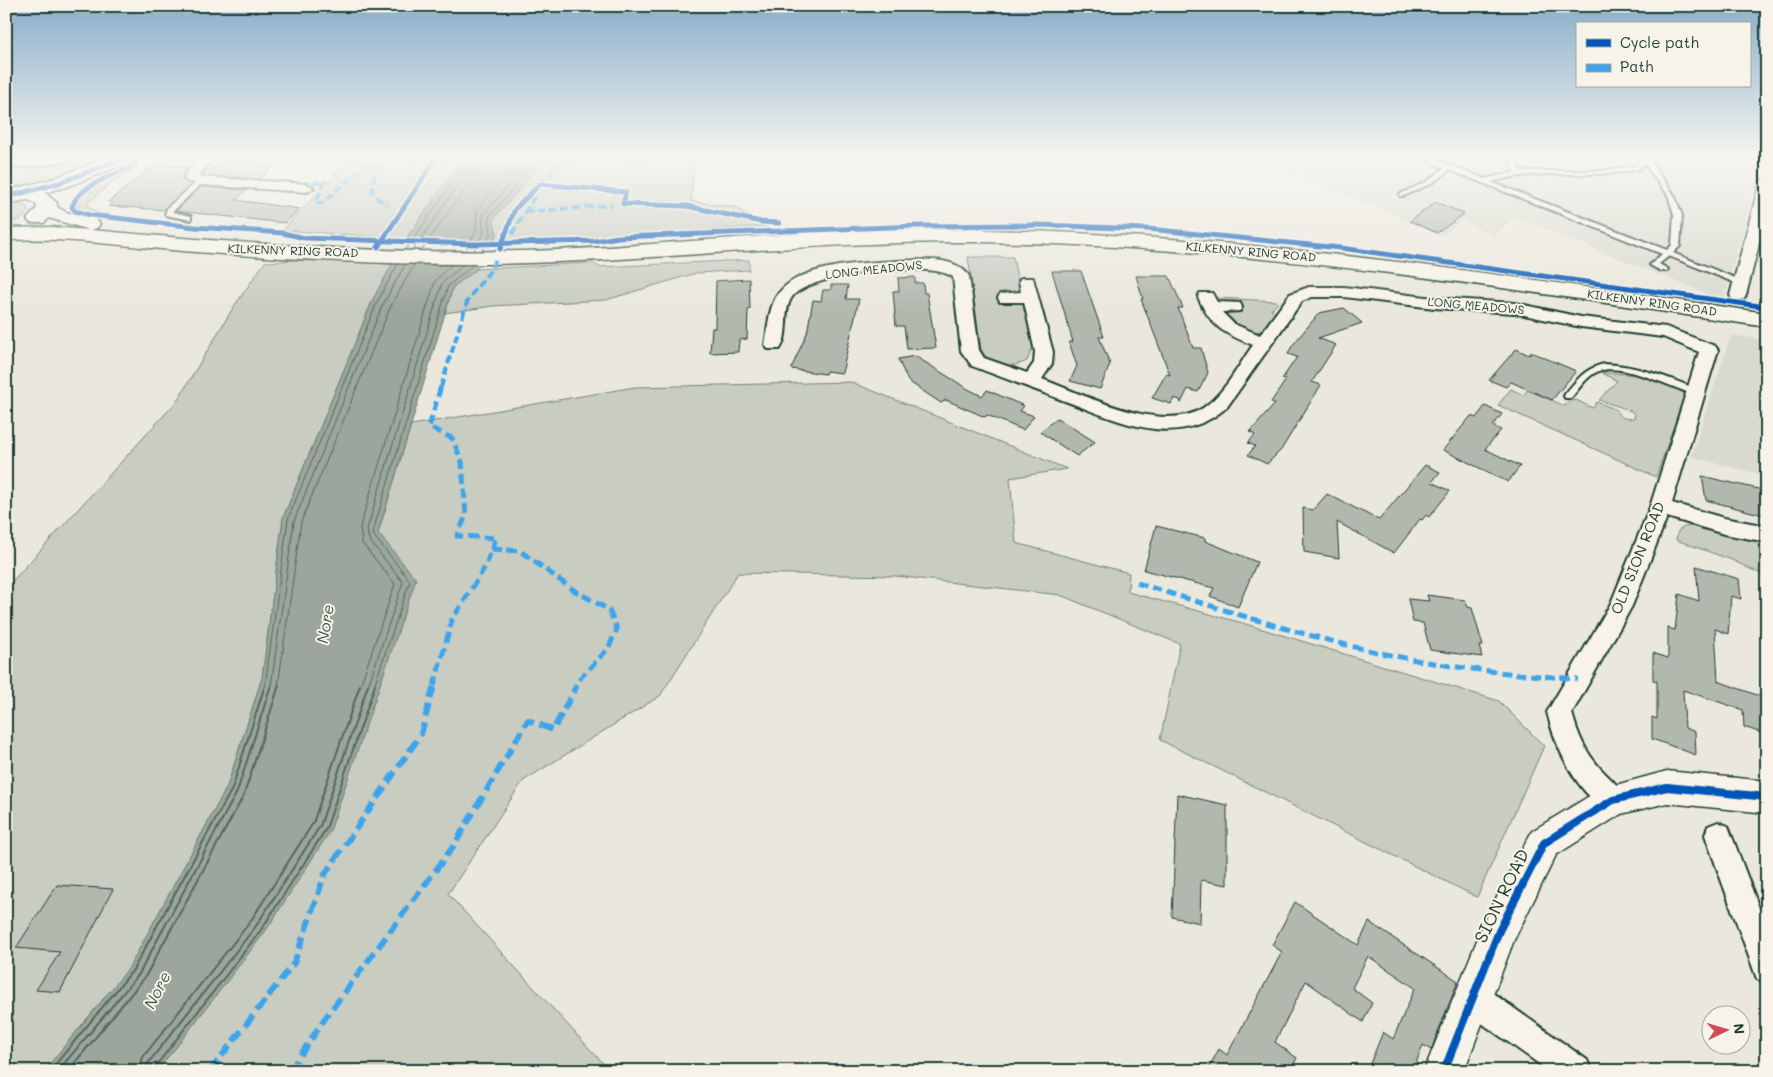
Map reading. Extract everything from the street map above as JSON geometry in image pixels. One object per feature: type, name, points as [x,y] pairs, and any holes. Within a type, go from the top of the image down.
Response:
[{"type":"main road","points":[[6,234],[32,222],[45,208]]},
{"type":"main road","name":"KILKENNY RING ROAD","points":[[50,208],[59,216],[94,225],[268,245]]},
{"type":"main road","name":"KILKENNY RING ROAD","points":[[6,234],[57,233],[166,244],[268,245],[491,258],[730,244],[937,237],[1013,237],[1150,243],[1287,254],[1449,274],[1767,320]]},
{"type":"main road","name":"SION ROAD","points":[[1444,1071],[1499,931],[1544,843],[1612,800],[1667,787],[1767,797]]},
{"type":"street","points":[[1739,289],[1760,208]]},
{"type":"street","name":"LONG MEADOWS","points":[[774,344],[782,301],[787,292],[796,284],[810,278],[878,267],[931,265],[945,266],[955,270],[961,276],[972,358],[989,367],[1135,420],[1162,425],[1186,423],[1219,407],[1296,298],[1309,292],[1326,291],[1434,303],[1515,308],[1582,322],[1666,332],[1709,350]]},
{"type":"street","points":[[1006,298],[1028,289],[1044,352],[1043,364],[1030,382]]},
{"type":"street","points":[[1234,307],[1208,302],[1215,318],[1222,325],[1263,343]]},
{"type":"street","name":"OLD SION ROAD","points":[[1612,800],[1584,771],[1565,739],[1560,712],[1621,606],[1660,507],[1709,350]]},
{"type":"street","points":[[1660,507],[1724,526],[1767,534]]},
{"type":"street","points":[[1718,835],[1767,969]]},
{"type":"street","points":[[1473,998],[1576,1071]]},
{"type":"lane","points":[[170,208],[168,213],[173,216],[188,218]]},
{"type":"lane","points":[[1551,208],[1667,253],[1739,289]]},
{"type":"lane","points":[[1664,269],[1654,266],[1676,246],[1678,215],[1675,208]]},
{"type":"lane","points":[[1568,396],[1581,381],[1594,370],[1602,367],[1644,374],[1696,392]]},
{"type":"shaded area","points":[[6,208],[27,208],[29,211],[21,219],[6,226]]},
{"type":"shaded area","points":[[80,208],[90,208],[105,215],[89,213]]},
{"type":"shaded area","points":[[303,208],[428,208],[406,239],[283,230]]},
{"type":"shaded area","points":[[503,208],[736,208],[768,226],[596,238],[492,242],[497,234],[493,220]]},
{"type":"shaded area","points":[[1377,208],[1749,208],[1724,298],[1717,298],[1516,217],[1494,235],[1462,221],[1442,236]]},
{"type":"shaded area","points":[[968,257],[1013,257],[1020,293],[998,295],[999,302],[1022,302],[1035,342],[1027,361],[1007,366],[1001,365],[989,360],[981,349]]},
{"type":"shaded area","points":[[296,260],[393,264],[373,300],[283,518],[262,678],[227,787],[129,968],[44,1071],[6,1071],[6,588],[177,401],[233,308],[265,262]]},
{"type":"shaded area","points":[[749,260],[749,270],[696,273],[606,300],[493,306],[445,313],[453,287],[477,269],[593,263],[599,267]]},
{"type":"shaded area","points":[[1214,298],[1277,301],[1278,303],[1271,310],[1279,314],[1262,331],[1245,330],[1231,322],[1223,314],[1227,311],[1240,310],[1237,301],[1222,301]]},
{"type":"shaded area","points":[[1731,335],[1767,340],[1767,476],[1691,457]]},
{"type":"shaded area","points":[[1602,373],[1635,375],[1656,380],[1685,394],[1656,477],[1498,405],[1511,389],[1523,395],[1528,390],[1565,406],[1569,401],[1576,400],[1593,408],[1597,402],[1617,410],[1619,415],[1624,418],[1634,418],[1635,414],[1632,412],[1599,400],[1617,381]]},
{"type":"shaded area","points":[[851,382],[1067,469],[1010,478],[1016,543],[1129,573],[1128,592],[1239,622],[1499,701],[1544,746],[1477,897],[1160,740],[1180,644],[1060,595],[895,576],[738,573],[660,696],[523,781],[448,894],[610,1071],[156,1071],[177,1046],[378,533],[411,425],[635,387]]},
{"type":"shaded area","points":[[1692,526],[1718,533],[1719,529],[1767,540],[1767,577],[1732,560],[1676,540],[1678,531],[1684,527]]},
{"type":"water","name":"Nore","points":[[428,208],[503,208],[493,220],[497,234],[477,269],[453,287],[378,533],[416,579],[330,831],[265,932],[156,1071],[44,1071],[129,968],[227,787],[262,678],[283,518],[373,299],[406,239]]},
{"type":"pier","points":[[402,241],[494,243],[481,266],[390,263]]},
{"type":"building","points":[[141,208],[167,208],[165,210]]},
{"type":"building","points":[[179,208],[300,209],[285,223],[176,211]]},
{"type":"building","points":[[1427,208],[1451,208],[1464,214],[1437,233],[1410,221]]},
{"type":"building","points":[[1052,271],[1081,271],[1104,337],[1099,337],[1110,364],[1100,389],[1070,381],[1077,366],[1069,342],[1073,342]]},
{"type":"building","points":[[1136,276],[1169,276],[1183,308],[1178,308],[1193,348],[1201,348],[1208,373],[1198,392],[1188,389],[1181,403],[1180,400],[1174,398],[1171,404],[1152,398],[1166,374],[1170,375],[1141,299],[1143,299]]},
{"type":"building","points":[[915,277],[915,283],[923,283],[924,293],[927,293],[936,348],[907,349],[904,326],[896,326],[893,291],[899,291],[898,278]]},
{"type":"building","points":[[749,279],[750,309],[748,310],[747,339],[739,340],[738,352],[710,353],[712,328],[715,328],[716,281]]},
{"type":"building","points":[[831,285],[848,285],[846,299],[859,299],[842,373],[826,371],[825,374],[791,369],[807,333],[813,300],[821,301],[823,290],[831,290]]},
{"type":"building","points":[[1344,308],[1362,323],[1318,338],[1336,345],[1312,382],[1321,385],[1281,450],[1267,464],[1248,455],[1255,446],[1248,443],[1255,435],[1250,432],[1275,404],[1271,402],[1286,380],[1282,379],[1297,357],[1288,354],[1292,346],[1319,313]]},
{"type":"building","points":[[1516,349],[1529,355],[1531,352],[1576,371],[1552,400],[1511,382],[1506,387],[1489,380]]},
{"type":"building","points":[[915,356],[968,389],[982,396],[987,390],[1024,406],[1020,411],[1034,416],[1023,430],[987,415],[985,417],[946,400],[941,403],[908,381],[898,359]]},
{"type":"building","points":[[1485,406],[1502,414],[1493,426],[1501,430],[1485,449],[1520,466],[1508,482],[1443,450],[1471,416],[1476,418]]},
{"type":"building","points":[[1057,418],[1095,442],[1077,456],[1040,432]]},
{"type":"building","points":[[1425,465],[1440,472],[1432,482],[1450,491],[1429,517],[1426,515],[1422,520],[1420,519],[1394,553],[1337,522],[1339,558],[1304,552],[1303,508],[1313,510],[1327,494],[1379,520]]},
{"type":"building","points":[[1702,476],[1767,491],[1767,516],[1706,500]]},
{"type":"building","points":[[1156,526],[1205,538],[1205,541],[1257,562],[1238,607],[1210,596],[1214,588],[1144,570]]},
{"type":"building","points":[[1696,566],[1739,579],[1741,599],[1731,596],[1728,634],[1715,629],[1718,681],[1765,698],[1767,735],[1744,727],[1743,710],[1683,690],[1685,728],[1695,732],[1696,755],[1652,739],[1652,717],[1657,719],[1657,681],[1653,680],[1653,653],[1668,658],[1668,628],[1675,630],[1679,594],[1699,601]]},
{"type":"building","points":[[1427,595],[1465,600],[1468,607],[1472,608],[1483,646],[1479,646],[1482,657],[1430,650],[1423,623],[1413,622],[1408,599],[1429,601]]},
{"type":"building","points":[[1177,794],[1227,805],[1227,885],[1201,880],[1200,923],[1172,917]]},
{"type":"building","points":[[57,885],[113,889],[60,992],[36,990],[60,952],[16,948]]},
{"type":"building","points":[[1295,902],[1358,945],[1369,922],[1458,981],[1431,1050],[1423,1045],[1413,1071],[1367,1071],[1383,1032],[1393,1039],[1415,988],[1368,956],[1352,988],[1372,1003],[1363,1022],[1306,981],[1275,1042],[1297,1058],[1290,1071],[1207,1071],[1219,1049],[1227,1055],[1282,952],[1272,945]]},
{"type":"marked path","points":[[512,234],[528,208]]},
{"type":"marked path","points":[[525,212],[571,208]]},
{"type":"marked path","points":[[210,1071],[294,963],[325,874],[421,734],[452,620],[485,567],[496,538],[457,536],[466,516],[462,462],[452,438],[429,427],[468,299],[490,271],[497,257]]},
{"type":"marked path","points":[[290,1071],[323,1021],[453,847],[528,720],[553,730],[581,677],[608,649],[617,629],[609,610],[572,589],[520,551],[492,549]]},
{"type":"marked path","points":[[1137,583],[1303,633],[1405,658],[1491,672],[1578,679]]},
{"type":"cycle path","points":[[73,208],[75,211],[90,215],[195,227],[283,233],[305,238],[475,244],[594,241],[618,237],[798,229],[918,226],[1039,225],[1148,229],[1245,237],[1437,260],[1767,307]]},
{"type":"cycle path","points":[[378,247],[403,208]]},
{"type":"cycle path","points":[[500,249],[516,208]]},
{"type":"cycle path","points":[[697,208],[761,222],[779,223]]},
{"type":"cycle path","points":[[1444,1071],[1499,931],[1544,843],[1613,800],[1667,787],[1767,797]]}]
